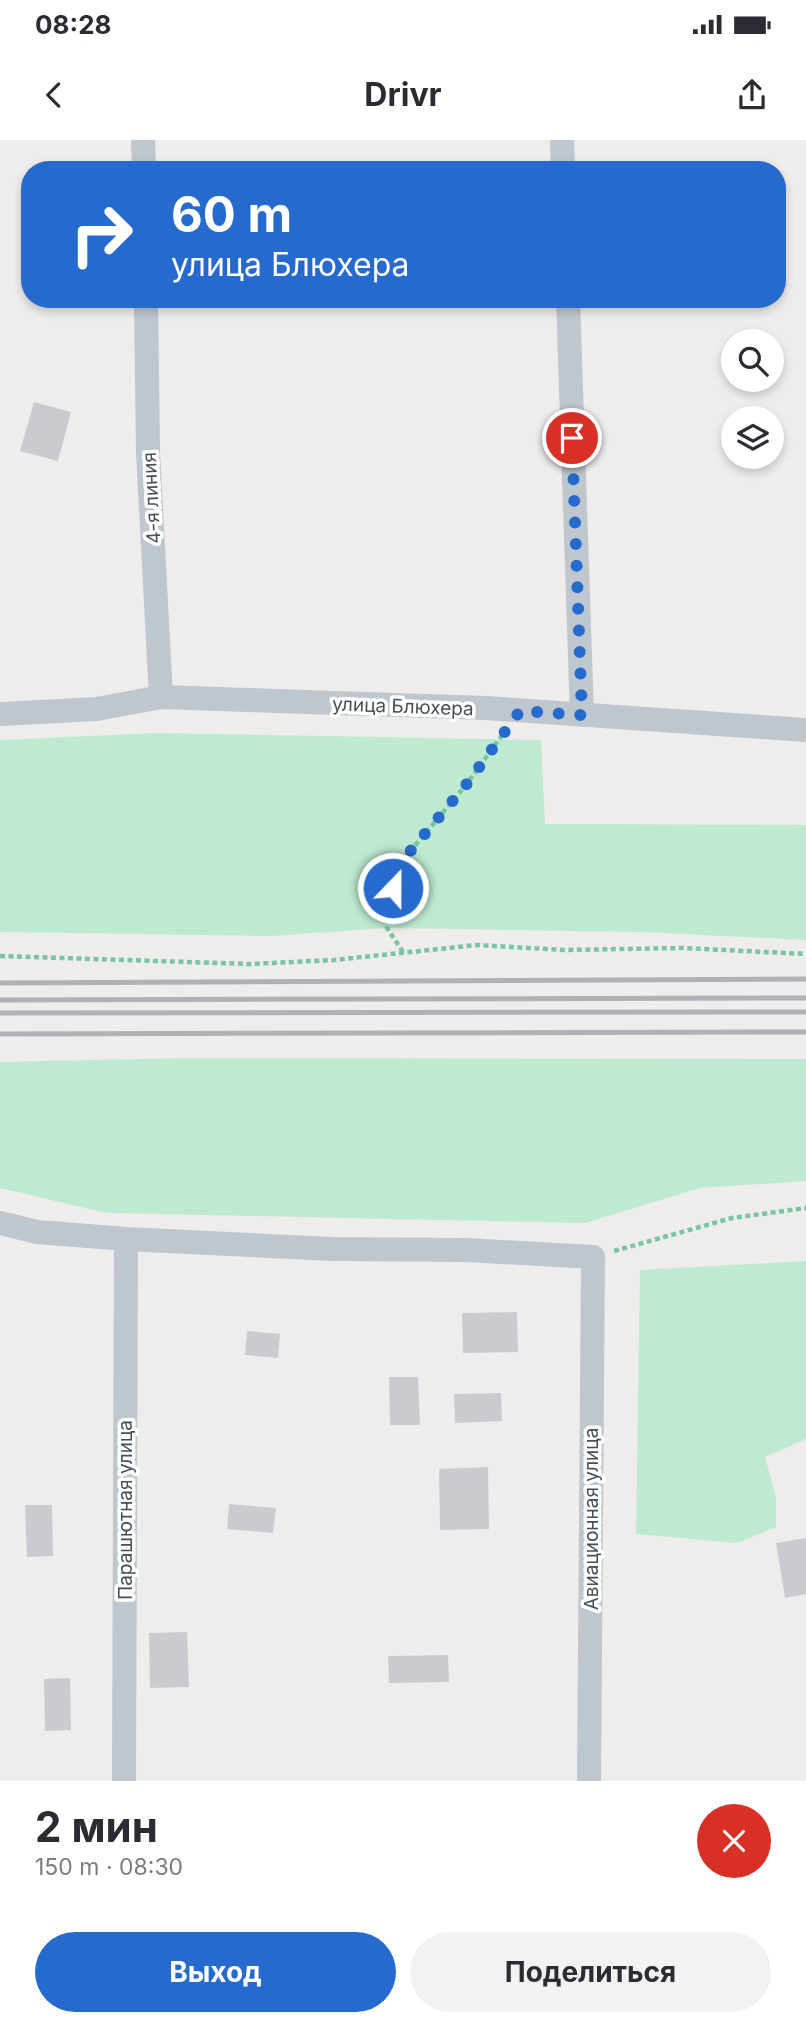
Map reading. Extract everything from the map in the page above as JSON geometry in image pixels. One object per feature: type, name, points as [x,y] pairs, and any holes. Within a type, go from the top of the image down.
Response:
[{"type":"street","points":[[143,140],[144,161]]},
{"type":"street","points":[[562,140],[563,161]]},
{"type":"street","name":"4-я линия","points":[[146,308],[148,452],[161,697]]},
{"type":"street","points":[[568,308],[582,715]]},
{"type":"street","name":"улица Блюхера","points":[[0,714],[97,709],[161,697],[520,711],[806,730]]},
{"type":"street","points":[[0,1223],[37,1232],[125,1239],[332,1249],[466,1250],[593,1257]]},
{"type":"street","name":"Парашютная улица","points":[[124,1781],[125,1239]]},
{"type":"street","name":"Авиационная улица","points":[[589,1781],[593,1257]]},
{"type":"path","points":[[403,952],[387,928],[396,868],[466,785],[520,711]]},
{"type":"path","points":[[0,956],[250,964],[334,960],[477,945],[563,950],[683,948],[806,954]]},
{"type":"path","points":[[593,1257],[732,1218],[806,1208]]},
{"type":"green space","points":[[158,733],[541,740],[545,824],[806,825],[806,940],[641,932],[387,928],[271,936],[0,932],[0,740]]},
{"type":"green space","points":[[187,1058],[806,1059],[806,1181],[700,1188],[585,1223],[107,1213],[0,1188],[0,1062]]},
{"type":"green space","points":[[806,1261],[806,1439],[765,1457],[776,1497],[776,1527],[737,1543],[636,1534],[640,1270]]},
{"type":"building","points":[[34,402],[71,412],[58,461],[20,451]]},
{"type":"building","points":[[517,1312],[518,1352],[463,1353],[462,1313]]},
{"type":"building","points":[[247,1331],[280,1334],[278,1358],[245,1355]]},
{"type":"building","points":[[389,1377],[418,1377],[420,1425],[390,1425]]},
{"type":"building","points":[[501,1393],[502,1421],[455,1423],[454,1394]]},
{"type":"building","points":[[488,1467],[489,1529],[440,1530],[439,1469]]},
{"type":"building","points":[[229,1504],[276,1508],[273,1533],[227,1529]]},
{"type":"building","points":[[25,1505],[52,1505],[53,1556],[27,1557]]},
{"type":"building","points":[[806,1538],[806,1594],[785,1598],[776,1543]]},
{"type":"building","points":[[187,1632],[189,1687],[150,1688],[149,1633]]},
{"type":"building","points":[[448,1655],[449,1682],[389,1683],[388,1656]]},
{"type":"building","points":[[70,1678],[71,1730],[45,1731],[44,1679]]},
{"type":"railway","points":[[0,983],[806,979]]},
{"type":"railway","points":[[0,1000],[806,998]]},
{"type":"railway","points":[[0,1013],[806,1012]]},
{"type":"railway","points":[[0,1034],[806,1032]]},
{"type":"route","points":[[393,888],[396,868],[466,785],[520,711],[582,715],[572,438]]}]
